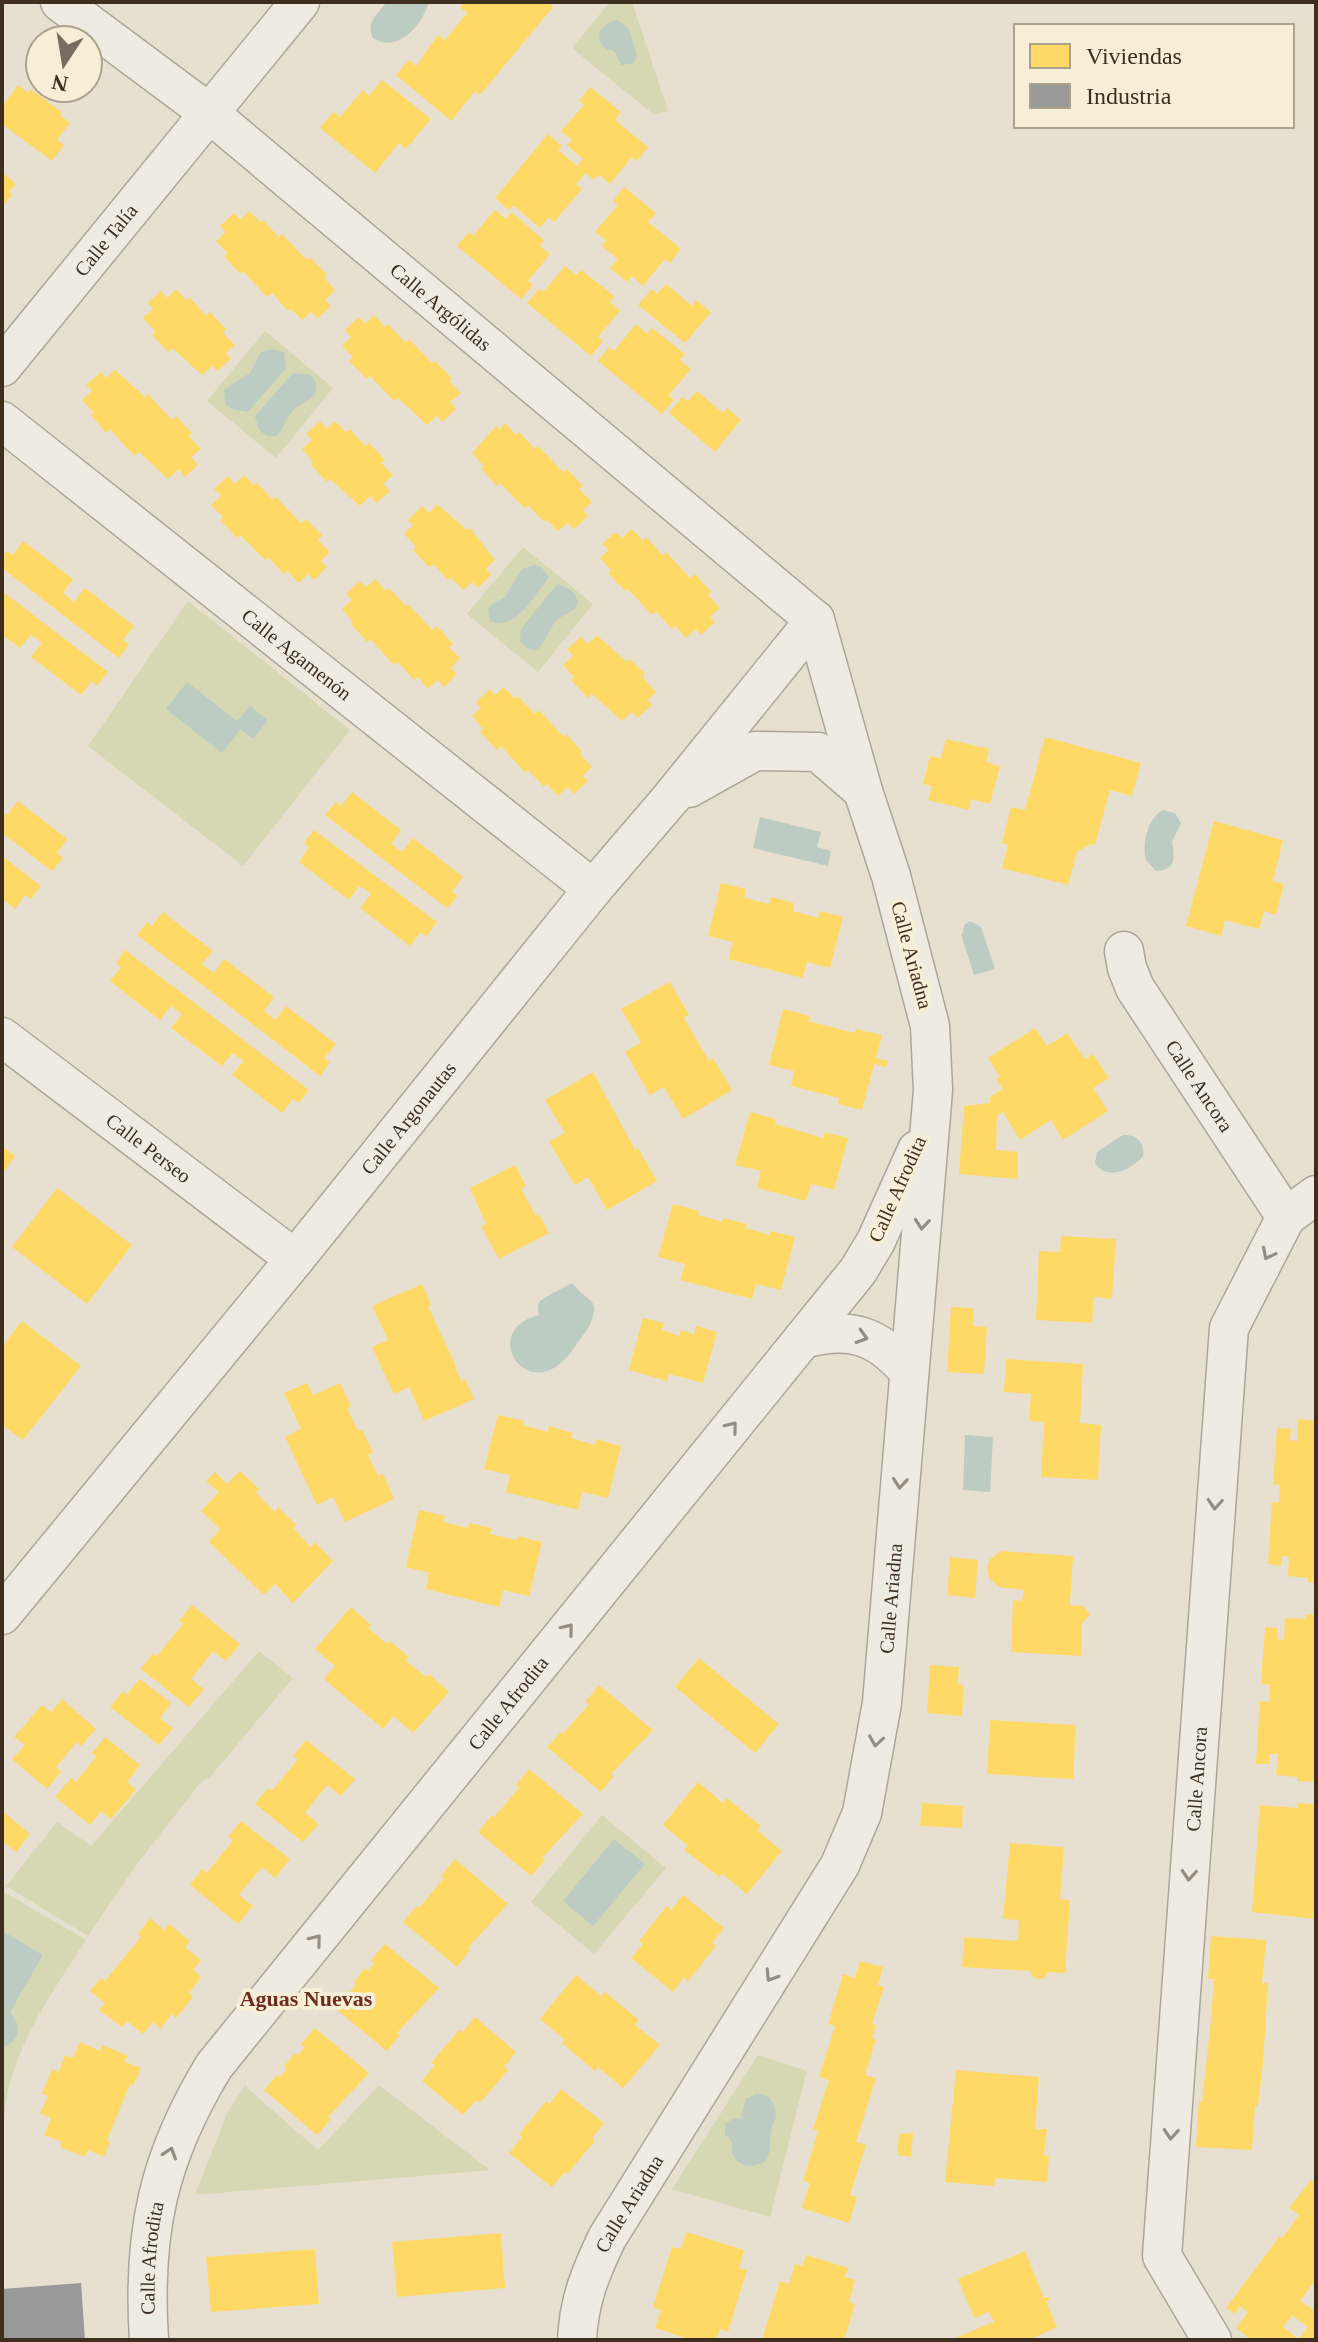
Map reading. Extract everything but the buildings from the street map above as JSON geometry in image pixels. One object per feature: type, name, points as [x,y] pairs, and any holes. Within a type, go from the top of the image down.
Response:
[{"type":"street","name":"Calle Argólidas","points":[[60,2],[209,113],[815,620]]},
{"type":"street","name":"Calle Talía","points":[[2,367],[300,2]]},
{"type":"street","name":"Calle Agamenón","points":[[2,421],[593,889]]},
{"type":"street","name":"Calle Ariadna","points":[[577,2340],[584,2290],[607,2238],[840,1865],[862,1813],[882,1703],[933,1090],[930,1026],[891,876],[863,791],[815,620]]},
{"type":"street","name":"Calle Argonautas","points":[[2,1615],[815,620]]},
{"type":"street","points":[[671,798],[755,751],[818,752],[863,791]]},
{"type":"street","name":"Calle Ancora","points":[[1124,951],[1135,988],[1301,1206],[1229,1328],[1162,2256],[1212,2340]]},
{"type":"street","name":"Calle Perseo","points":[[2,1037],[295,1259]]},
{"type":"street","name":"Calle Afrodita","points":[[149,2340],[146,2293],[153,2215],[176,2136],[214,2066],[858,1271],[876,1241],[920,1144],[933,1090]]},
{"type":"street","points":[[803,1339],[825,1332],[849,1333],[873,1340],[894,1354],[909,1372]]},
{"type":"green space","points":[[610,2],[632,2],[668,111],[654,115],[572,48]]},
{"type":"green space","points":[[265,331],[333,388],[276,458],[207,401]]},
{"type":"green space","points":[[523,547],[593,604],[538,672],[467,614]]},
{"type":"green space","points":[[188,601],[350,730],[243,866],[88,746]]},
{"type":"green space","points":[[259,1651],[293,1678],[210,1777],[201,1782],[137,1864],[88,1936],[6,1886],[57,1822],[91,1846]]},
{"type":"green space","points":[[602,1815],[666,1868],[594,1954],[531,1902]]},
{"type":"green space","points":[[2,1891],[86,1940],[42,2009],[18,2058],[5,2110],[4,2137],[2,2137]]},
{"type":"green space","points":[[758,2055],[807,2071],[770,2217],[672,2189]]},
{"type":"green space","points":[[379,2085],[490,2170],[195,2195],[228,2111],[245,2086],[318,2150]]},
{"type":"shaded area","points":[[387,2],[429,2],[421,19],[408,34],[400,40],[382,42],[373,38],[371,28],[374,18]]},
{"type":"shaded area","points":[[618,20],[629,29],[637,56],[634,63],[621,65],[615,53],[600,42],[601,29]]},
{"type":"shaded area","points":[[272,349],[284,352],[286,368],[248,412],[232,409],[225,404],[224,390],[250,373],[260,353]]},
{"type":"shaded area","points":[[293,373],[311,375],[316,393],[292,411],[277,436],[267,436],[259,430],[255,416]]},
{"type":"shaded area","points":[[535,565],[549,577],[524,610],[508,621],[490,621],[488,609],[492,604],[505,597],[522,569]]},
{"type":"shaded area","points":[[557,584],[574,593],[577,605],[556,621],[538,648],[527,648],[520,641],[521,629]]},
{"type":"shaded area","points":[[187,682],[237,721],[250,706],[268,720],[253,739],[241,729],[222,753],[166,709]]},
{"type":"shaded area","points":[[1163,810],[1175,813],[1181,823],[1172,842],[1174,853],[1171,866],[1156,871],[1146,860],[1145,840],[1153,819]]},
{"type":"shaded area","points":[[760,817],[821,832],[817,847],[831,851],[828,866],[753,848]]},
{"type":"shaded area","points":[[970,921],[981,927],[995,969],[974,975],[961,934],[964,925]]},
{"type":"shaded area","points":[[1123,1135],[1139,1140],[1143,1156],[1125,1170],[1105,1172],[1095,1163],[1097,1152]]},
{"type":"shaded area","points":[[572,1283],[593,1303],[589,1325],[557,1366],[541,1372],[527,1370],[516,1362],[511,1349],[512,1336],[521,1323],[539,1315],[540,1301]]},
{"type":"shaded area","points":[[965,1435],[993,1437],[990,1492],[963,1490]]},
{"type":"shaded area","points":[[614,1839],[645,1864],[593,1926],[563,1901]]},
{"type":"shaded area","points":[[4,1932],[43,1955],[10,2012],[18,2027],[16,2037],[2,2047]]},
{"type":"shaded area","points":[[756,2094],[765,2095],[771,2100],[776,2117],[766,2161],[746,2165],[734,2156],[732,2142],[725,2134],[725,2124],[734,2118],[741,2119],[746,2099]]},
{"type":"district","name":"Aguas Nuevas","points":[[306,1998]]}]
